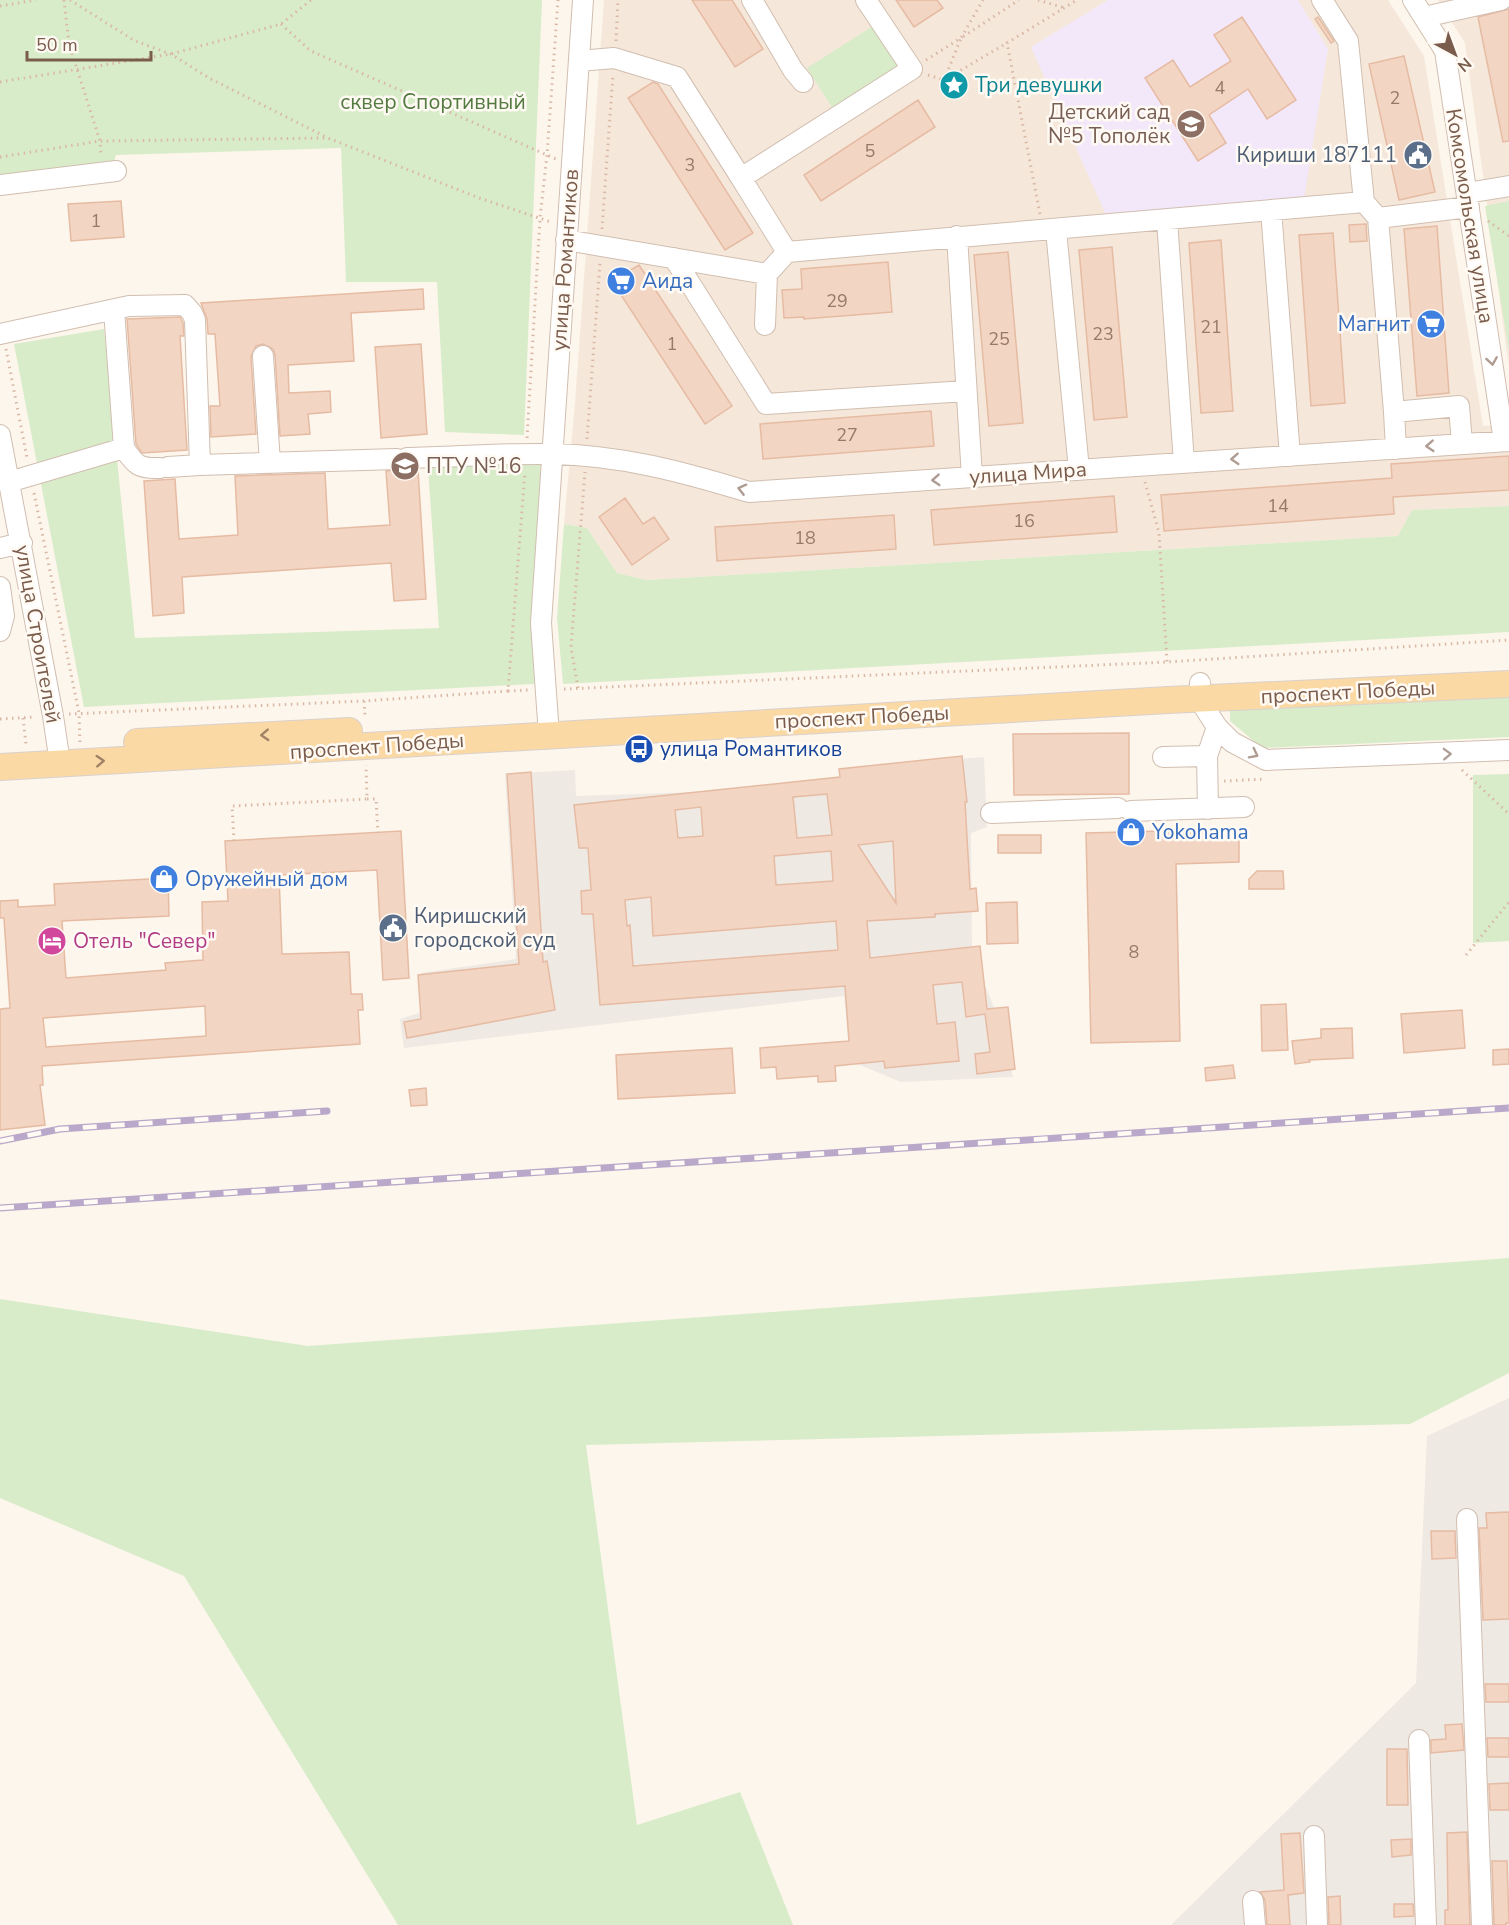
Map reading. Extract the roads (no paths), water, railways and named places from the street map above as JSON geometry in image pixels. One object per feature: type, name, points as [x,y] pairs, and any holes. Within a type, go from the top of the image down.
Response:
[{"type":"main road","name":"проспект Победы","points":[[0,750],[306,751],[548,728],[1199,691],[1509,668]]},
{"type":"main road","name":"проспект Победы","points":[[1199,691],[1509,684]]},
{"type":"main road","name":"проспект Победы","points":[[0,767],[66,751]]},
{"type":"street","name":"улица Романтиков","points":[[548,728],[541,623],[583,0]]},
{"type":"street","points":[[752,0],[793,70],[803,82]]},
{"type":"street","points":[[741,178],[912,69],[866,0]]},
{"type":"street","points":[[1322,0],[1348,41],[1364,202],[1378,218],[1396,449]]},
{"type":"street","name":"Комсомольская улица","points":[[1413,0],[1445,51],[1507,441]]},
{"type":"street","points":[[1424,17],[1501,0]]},
{"type":"street","points":[[579,61],[615,58],[677,77],[787,252]]},
{"type":"street","points":[[0,185],[116,171]]},
{"type":"street","points":[[1378,218],[1468,200],[1509,186]]},
{"type":"street","points":[[765,325],[767,274],[787,252],[1364,202]]},
{"type":"street","points":[[1271,210],[1290,456]]},
{"type":"street","points":[[1167,220],[1184,463]]},
{"type":"street","points":[[1050,231],[1079,470]]},
{"type":"street","points":[[566,234],[601,246],[767,274]]},
{"type":"street","points":[[957,236],[972,477]]},
{"type":"street","points":[[674,258],[766,404],[966,391]]},
{"type":"street","points":[[1,333],[129,306],[185,305],[195,320],[200,465]]},
{"type":"street","points":[[9,482],[124,448],[114,310]]},
{"type":"street","points":[[263,356],[270,463]]},
{"type":"street","points":[[1394,412],[1459,406],[1462,444]]},
{"type":"street","name":"улица Строителей","points":[[0,435],[66,751]]},
{"type":"street","name":"улица Мира","points":[[124,448],[132,461],[144,469],[200,465],[551,454],[626,461],[674,470],[749,492],[1507,441]]},
{"type":"street","points":[[0,548],[22,543]]},
{"type":"street","points":[[0,587],[4,616],[0,631]]},
{"type":"street","points":[[1199,691],[1217,727],[1232,742],[1266,760],[1509,750]]},
{"type":"street","points":[[1208,809],[1207,756],[1217,727]]},
{"type":"street","points":[[1163,757],[1207,756]]},
{"type":"street","points":[[991,813],[1244,807]]},
{"type":"street","points":[[1467,1519],[1482,1925]]},
{"type":"street","points":[[1419,1740],[1426,1925]]},
{"type":"street","points":[[1314,1836],[1317,1925]]},
{"type":"street","points":[[1254,1901],[1255,1925]]},
{"type":"railway","points":[[0,1208],[1509,1108]]},
{"type":"railway","points":[[0,1141],[60,1129],[327,1111]]},
{"type":"place","name":"Три девушки","points":[[954,85]]},
{"type":"place","name":"Детский сад №5 Тополёк","points":[[1191,124]]},
{"type":"place","name":"Кириши 187111","points":[[1418,155]]},
{"type":"place","name":"Аида","points":[[621,281]]},
{"type":"place","name":"Магнит","points":[[1431,324]]},
{"type":"place","name":"ПТУ №16","points":[[405,466]]},
{"type":"place","name":"улица Романтиков","points":[[639,749]]},
{"type":"place","name":"Yokohama","points":[[1131,832]]},
{"type":"place","name":"Оружейный дом","points":[[164,879]]},
{"type":"place","name":"Киришский городской суд","points":[[393,928]]},
{"type":"place","name":"Отель \"Север\"","points":[[52,941]]},
{"type":"park label","name":"сквер Спортивный","points":[[433,102]]}]
